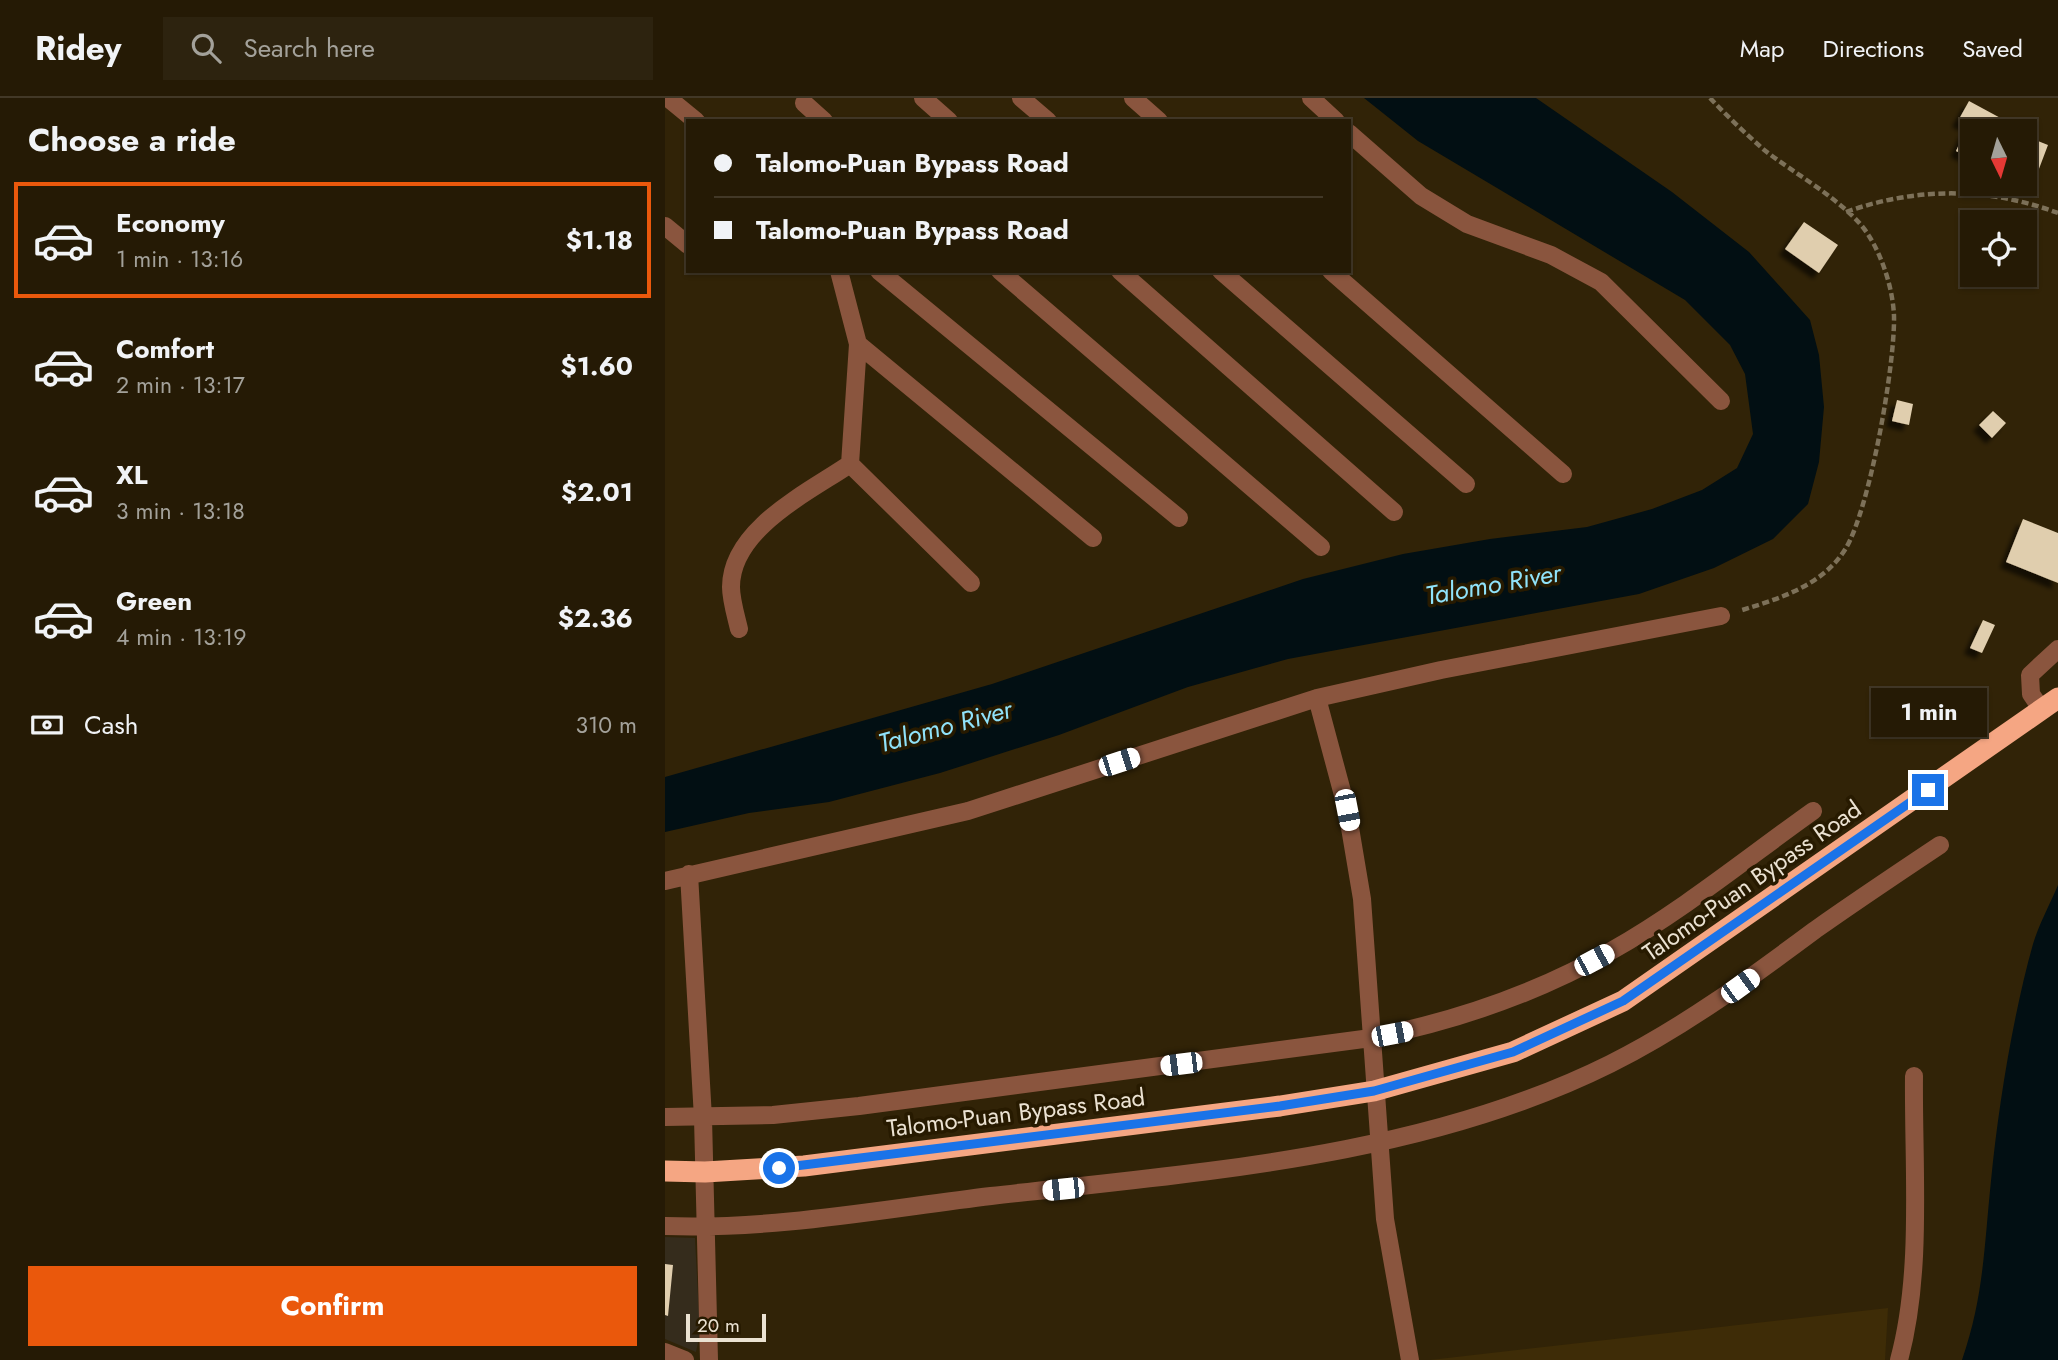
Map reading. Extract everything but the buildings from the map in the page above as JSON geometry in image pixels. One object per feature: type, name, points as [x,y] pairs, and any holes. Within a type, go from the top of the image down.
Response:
[{"type":"highway","name":"Talomo-Puan Bypass Road","points":[[665,1171],[705,1172],[818,1164],[1280,1106],[1374,1091],[1513,1052],[1623,1001],[2050,704]]},
{"type":"street","points":[[668,98],[694,119]]},
{"type":"street","points":[[923,98],[947,119]]},
{"type":"street","points":[[1021,98],[1046,119]]},
{"type":"street","points":[[1133,98],[1157,119]]},
{"type":"street","points":[[1311,98],[1334,119]]},
{"type":"street","points":[[805,107],[821,119]]},
{"type":"street","points":[[1351,135],[1421,196],[1467,224],[1551,255],[1601,282],[1721,401]]},
{"type":"street","points":[[665,226],[686,243]]},
{"type":"street","points":[[840,273],[858,344],[850,464],[971,583]]},
{"type":"street","points":[[881,273],[1179,518]]},
{"type":"street","points":[[1002,273],[1321,547]]},
{"type":"street","points":[[1122,273],[1394,512]]},
{"type":"street","points":[[1223,273],[1466,484]]},
{"type":"street","points":[[1333,273],[1563,474]]},
{"type":"street","points":[[858,344],[1093,538]]},
{"type":"street","points":[[739,629],[731,586],[736,562],[746,542],[764,524],[850,464]]},
{"type":"street","points":[[665,881],[904,828],[968,811],[1317,698],[1441,670],[1721,616]]},
{"type":"street","points":[[2050,704],[2031,694],[2030,676],[2058,649]]},
{"type":"street","points":[[1317,698],[1355,849],[1362,899],[1385,1219],[1410,1360]]},
{"type":"street","points":[[665,1117],[703,1118],[859,1106],[1371,1038],[1435,1025],[1502,1002],[1561,977],[1654,924],[1813,811]]},
{"type":"street","points":[[665,1226],[707,1228],[1109,1184],[1378,1143],[1448,1128],[1531,1098],[1607,1065],[1720,1001],[1819,928],[1940,845]]},
{"type":"street","points":[[689,874],[703,1118],[709,1360]]},
{"type":"street","points":[[1899,1360],[1909,1313],[1913,1269],[1914,1076]]},
{"type":"street","points":[[665,1352],[685,1360]]},
{"type":"path","points":[[1710,98],[1764,149],[1846,212],[1868,234],[1884,267],[1894,316],[1888,371],[1863,506],[1845,549],[1822,575],[1790,595],[1721,616]]},
{"type":"path","points":[[1846,212],[1878,201],[1915,194],[1953,192],[2032,204],[2058,213]]},
{"type":"shaded area","points":[[665,1237],[695,1238],[700,1333],[696,1352],[665,1339]]},
{"type":"shaded area","points":[[1888,1308],[1885,1360],[1430,1360]]},
{"type":"water","name":"Talomo River","points":[[1364,98],[1536,98],[1672,192],[1749,252],[1810,320],[1819,355],[1824,407],[1819,462],[1808,504],[1773,539],[1714,568],[1639,594],[1288,659],[1188,687],[1059,735],[940,773],[829,802],[749,813],[665,832],[665,777],[992,684],[1303,579],[1403,554],[1490,539],[1587,527],[1652,509],[1702,490],[1737,468],[1753,434],[1745,374],[1730,345],[1685,300],[1418,141]]},
{"type":"water","points":[[2058,885],[2058,1360],[1962,1360],[1979,1293],[1998,1123],[2013,1031],[2033,944]]},
{"type":"route","points":[[779,1168],[1280,1106],[1374,1091],[1513,1052],[1623,1001],[1673,969],[1928,790]]}]
